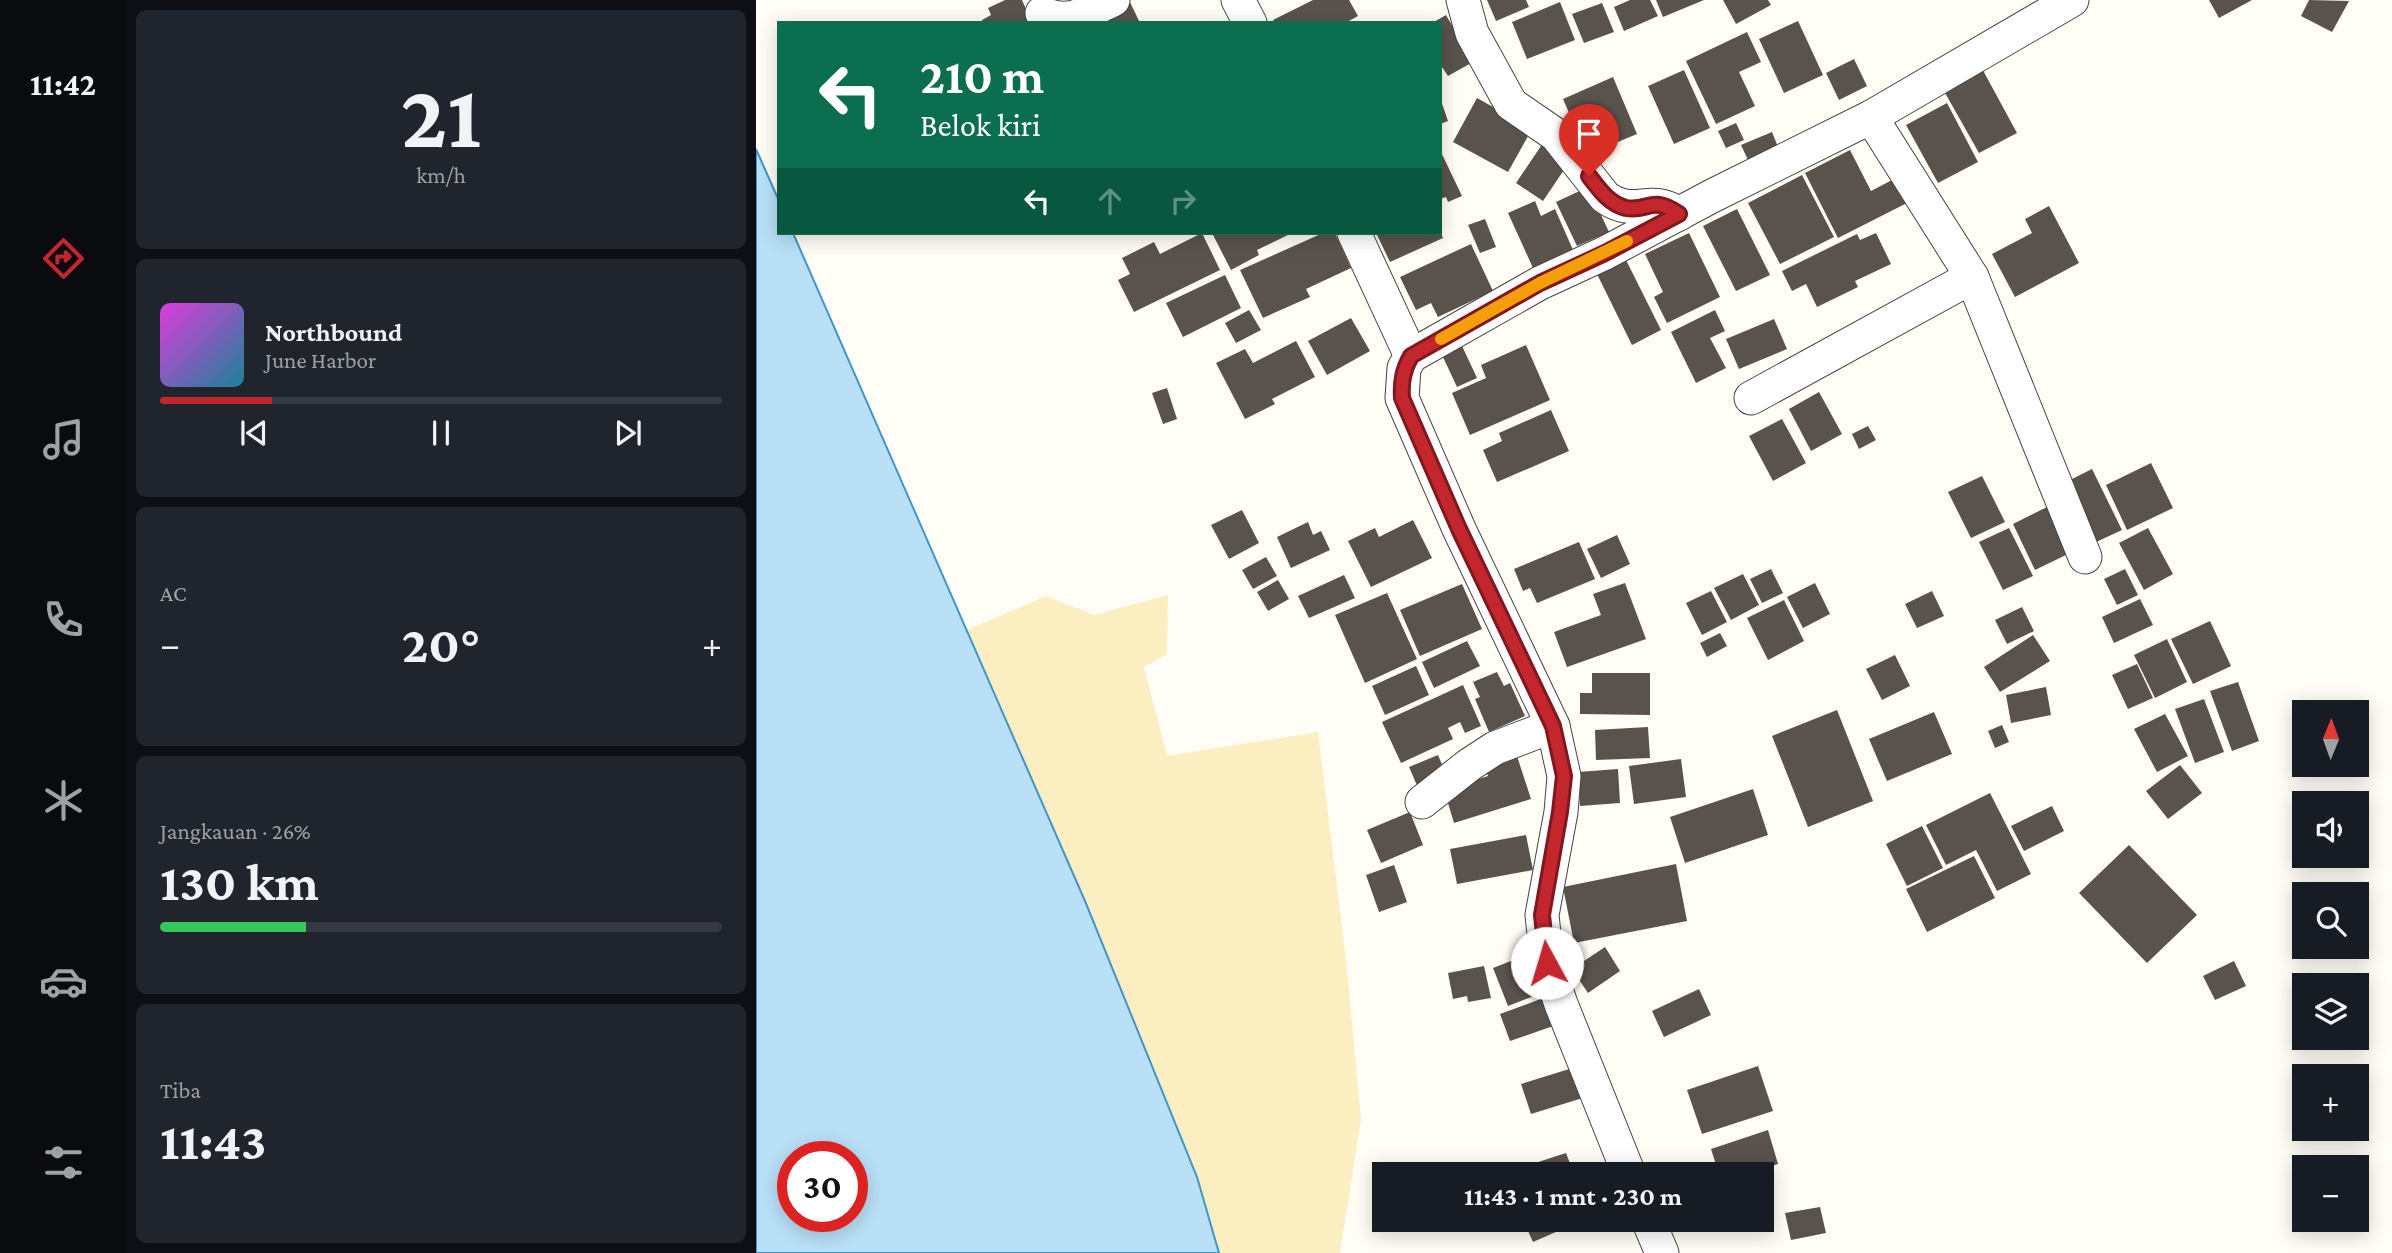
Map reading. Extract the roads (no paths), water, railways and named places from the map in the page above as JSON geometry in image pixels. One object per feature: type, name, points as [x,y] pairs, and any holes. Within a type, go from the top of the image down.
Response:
[{"type":"street","points":[[1042,13],[1067,20],[1113,0]]},
{"type":"street","points":[[1238,0],[1249,21]]},
{"type":"street","points":[[1463,0],[1476,43],[1511,104],[1556,135],[1605,197],[1614,203],[1626,208],[1651,203],[1679,214]]},
{"type":"street","points":[[1624,1162],[1565,1016],[1547,963],[1542,915],[1564,776],[1553,726],[1459,529],[1402,398],[1404,368],[1411,356],[1540,283],[1605,253],[1871,117],[2071,0]]},
{"type":"street","points":[[1871,117],[1972,277],[2085,557]]},
{"type":"street","points":[[1355,235],[1411,356]]},
{"type":"street","points":[[1751,398],[1972,277]]},
{"type":"street","points":[[1422,802],[1495,748],[1553,726]]},
{"type":"street","points":[[1653,1232],[1662,1253]]},
{"type":"water","points":[[756,149],[777,196],[777,235],[794,235],[1085,901],[1197,1177],[1219,1253],[756,1253]]}]
